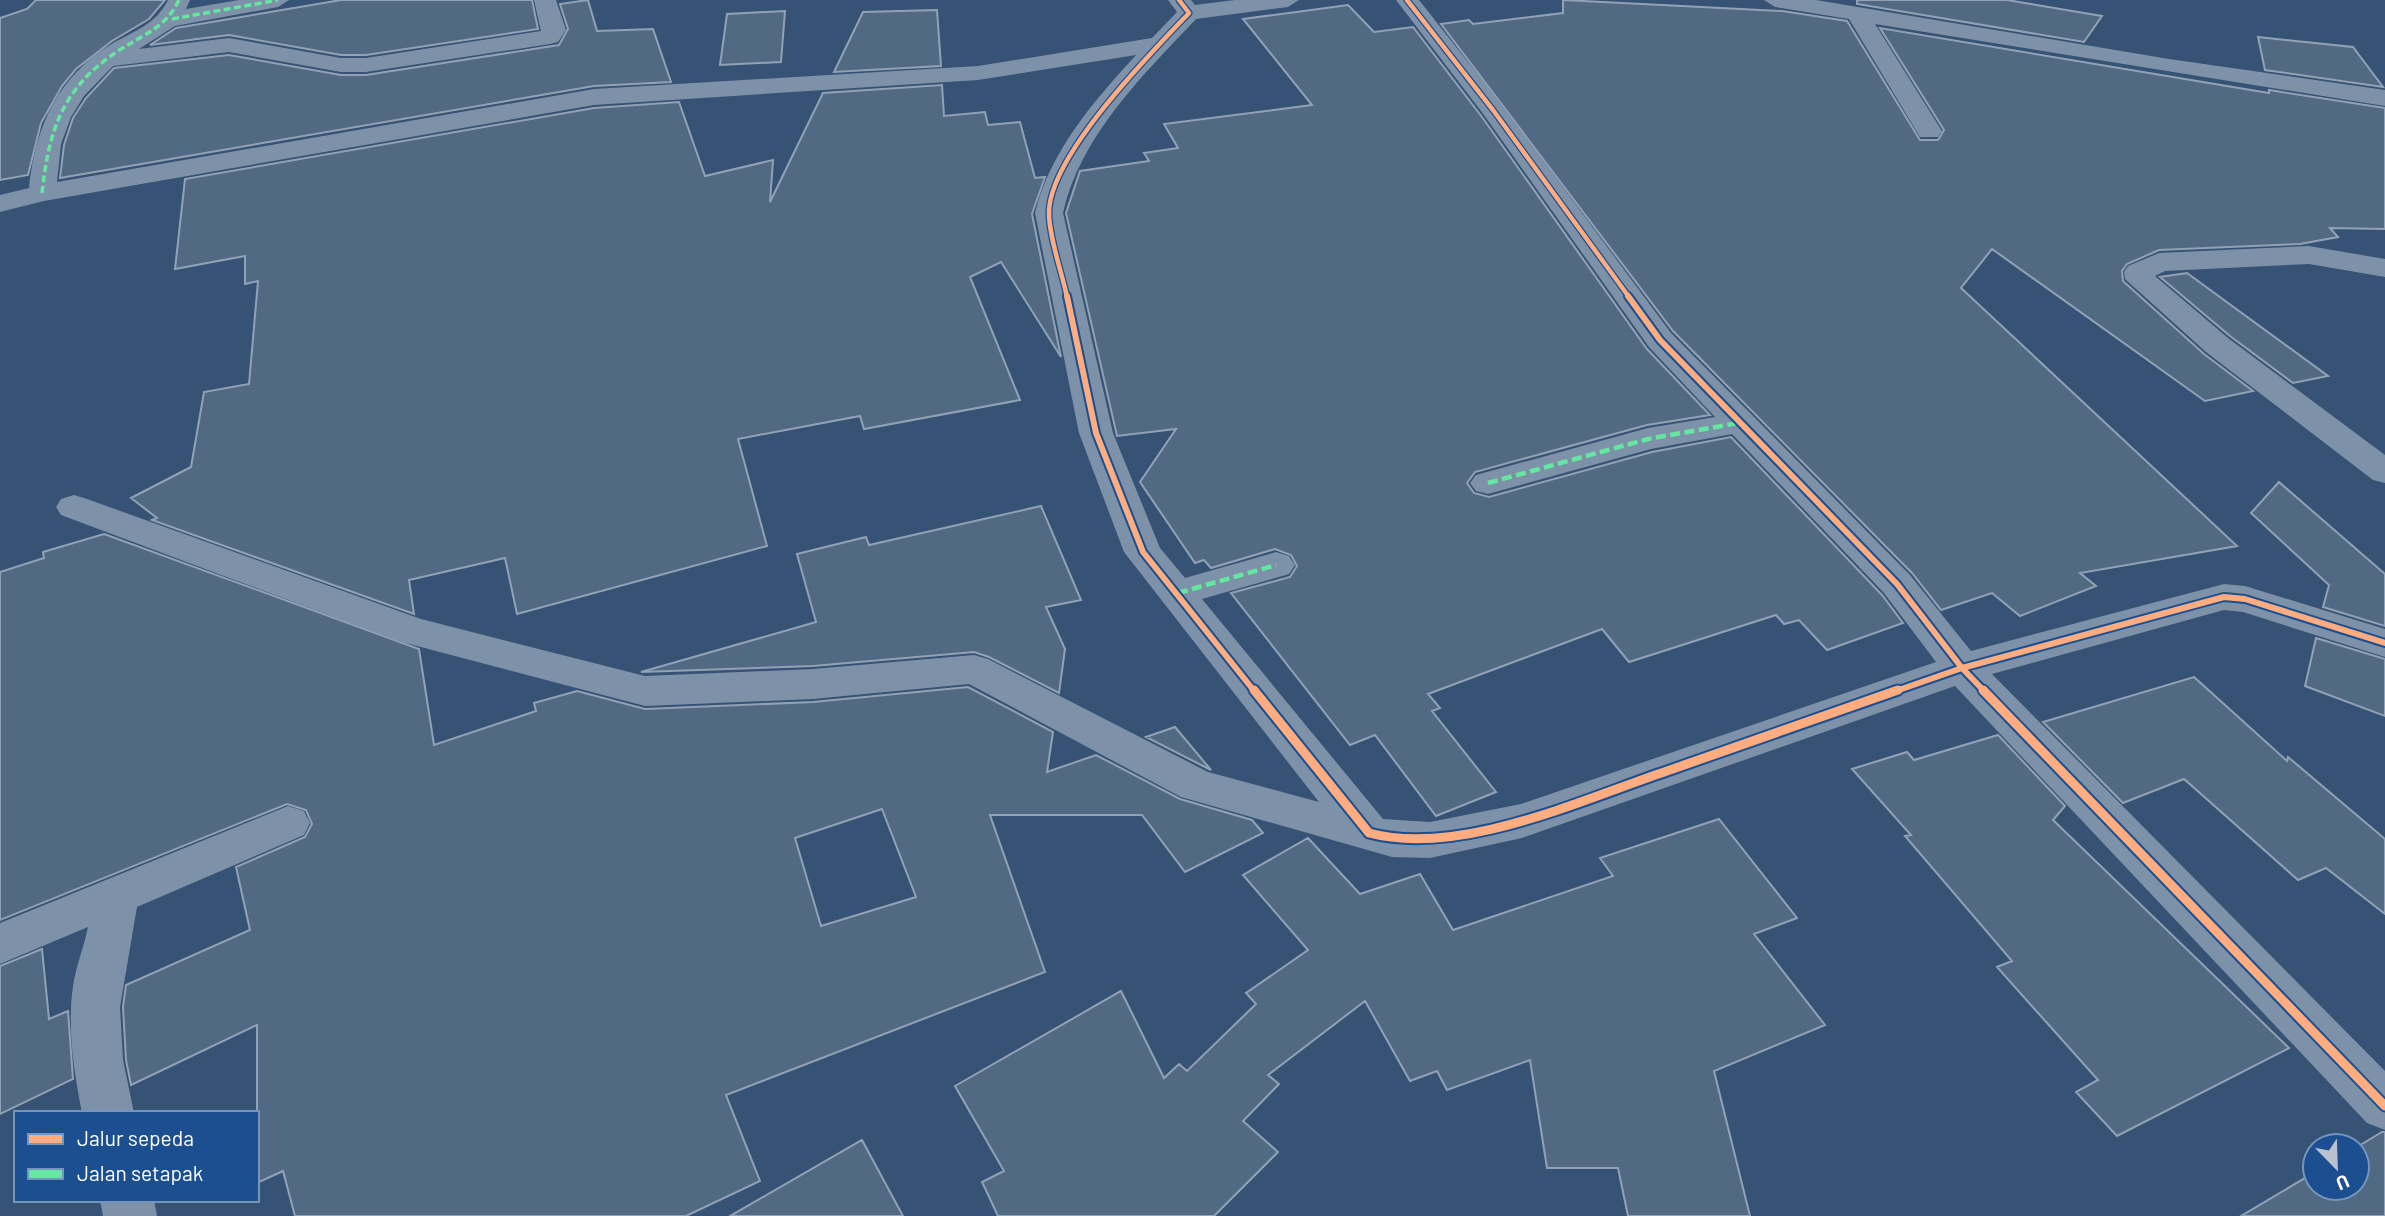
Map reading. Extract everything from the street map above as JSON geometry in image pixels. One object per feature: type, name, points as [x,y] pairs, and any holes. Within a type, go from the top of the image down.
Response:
[{"type":"street","points":[[42,193],[48,145],[57,119],[105,60],[176,9],[278,0]]},
{"type":"street","points":[[105,60],[229,45],[341,65],[366,65],[550,37],[554,30],[545,0]]},
{"type":"street","points":[[1288,0],[1184,6],[1160,44],[1063,169],[1050,199],[1049,213],[1091,415],[1106,466],[1143,552],[1369,833]]},
{"type":"street","points":[[1407,0],[1493,110],[1660,340],[1896,584],[1962,668],[2385,1106]]},
{"type":"street","points":[[1775,0],[2383,102]]},
{"type":"street","points":[[1857,13],[1889,66],[1892,78],[1928,131]]},
{"type":"street","points":[[0,204],[42,193],[594,97],[978,73],[1160,44]]},
{"type":"street","points":[[2385,268],[2309,255],[2159,262],[2140,272],[2140,279],[2181,317],[2385,472]]},
{"type":"street","points":[[1488,483],[1648,439],[1738,423]]},
{"type":"street","points":[[74,507],[412,631],[645,691],[813,684],[974,668],[1196,785],[1392,839],[1430,840],[1522,821],[1962,668],[2224,597],[2245,599],[2385,643]]},
{"type":"street","points":[[1178,593],[1276,565]]},
{"type":"street","points":[[0,944],[288,823]]},
{"type":"street","points":[[108,1111],[97,1061],[96,1006],[100,972],[114,925],[114,896]]},
{"type":"building","points":[[36,0],[165,0],[149,19],[112,41],[76,69],[62,86],[41,123],[28,175],[0,180],[0,18],[27,9]]},
{"type":"building","points":[[341,0],[532,0],[538,29],[366,55],[341,55],[229,35],[150,45],[176,28]]},
{"type":"building","points":[[588,0],[597,31],[653,29],[671,82],[594,86],[60,178],[64,145],[73,118],[86,98],[114,68],[229,55],[341,75],[366,75],[559,45],[568,29],[560,4]]},
{"type":"building","points":[[1563,0],[1782,11],[1847,21],[1920,140],[1938,140],[1944,130],[1880,28],[2269,93],[2269,90],[2385,108],[2385,229],[2330,228],[2338,237],[2300,244],[2159,250],[2127,264],[2122,271],[2123,281],[2204,354],[2253,391],[2205,401],[1992,249],[1961,288],[2237,546],[2080,573],[2096,586],[2020,616],[1992,593],[1941,610],[1912,573],[1673,331],[1441,24],[1469,20],[1473,24],[1563,13]]},
{"type":"building","points":[[1857,0],[2007,0],[2102,16],[2084,42],[1857,4]]},
{"type":"building","points":[[1348,5],[1374,32],[1413,27],[1482,117],[1647,349],[1710,415],[1647,425],[1475,472],[1467,483],[1474,493],[1489,497],[1652,452],[1731,437],[1882,595],[1903,623],[1827,650],[1799,620],[1784,624],[1776,615],[1629,662],[1602,629],[1428,694],[1440,708],[1432,711],[1496,792],[1436,816],[1375,735],[1350,745],[1231,593],[1290,577],[1297,566],[1291,555],[1275,549],[1211,568],[1204,560],[1195,563],[1140,482],[1176,429],[1117,436],[1066,213],[1080,171],[1149,161],[1144,153],[1178,148],[1164,124],[1312,105],[1243,19]]},
{"type":"building","points":[[937,10],[941,66],[834,72],[863,12]]},
{"type":"building","points":[[785,11],[781,62],[720,65],[727,14]]},
{"type":"building","points":[[2258,37],[2353,47],[2383,87],[2265,70]]},
{"type":"building","points":[[942,85],[944,116],[985,112],[988,125],[1020,122],[1035,178],[1045,177],[1032,214],[1061,357],[1001,262],[970,277],[1020,400],[864,429],[860,416],[738,439],[767,546],[517,614],[505,558],[409,580],[414,614],[152,520],[157,518],[131,498],[191,467],[204,392],[249,384],[258,281],[245,284],[245,256],[175,269],[185,179],[594,108],[679,102],[705,176],[773,160],[770,202],[823,93]]},
{"type":"building","points":[[2187,273],[2328,376],[2293,383],[2230,336],[2160,277]]},
{"type":"building","points":[[2279,482],[2385,574],[2385,626],[2323,607],[2329,585],[2251,513]]},
{"type":"building","points":[[1041,506],[1081,600],[1046,607],[1065,649],[1059,693],[974,652],[813,666],[641,672],[816,622],[797,554],[866,537],[869,545]]},
{"type":"building","points":[[104,534],[419,649],[434,745],[536,711],[534,703],[577,691],[645,709],[813,702],[968,687],[1053,732],[1047,772],[1096,755],[1180,799],[1252,820],[1263,833],[1185,872],[1142,815],[990,815],[1045,972],[726,1095],[760,1181],[686,1216],[295,1216],[283,1171],[259,1182],[257,1025],[131,1085],[126,1060],[123,1007],[126,985],[250,930],[236,867],[305,837],[312,824],[306,810],[287,804],[0,920],[0,572],[44,558],[43,552]],"holes":[[[882,809],[916,897],[821,926],[795,838]]]},
{"type":"building","points":[[2316,638],[2385,659],[2385,716],[2305,686]]},
{"type":"building","points":[[2194,677],[2287,761],[2288,757],[2385,839],[2385,914],[2326,868],[2298,880],[2184,779],[2123,803],[2043,722]]},
{"type":"building","points":[[1175,727],[1211,770],[1146,737]]},
{"type":"building","points":[[1998,735],[2065,806],[2053,820],[2289,1048],[2117,1136],[2076,1092],[2098,1080],[1997,967],[2012,961],[1905,836],[1911,835],[1852,769],[1907,752],[1914,760]]},
{"type":"building","points":[[1719,819],[1797,918],[1754,934],[1825,1025],[1714,1071],[1750,1216],[1628,1216],[1618,1168],[1547,1168],[1530,1060],[1447,1090],[1437,1071],[1410,1081],[1365,1001],[1268,1075],[1279,1084],[1243,1121],[1278,1152],[1214,1216],[998,1216],[982,1182],[1004,1171],[955,1086],[1121,991],[1164,1078],[1179,1064],[1187,1071],[1256,1004],[1246,993],[1308,950],[1243,875],[1308,838],[1360,894],[1420,874],[1453,930],[1613,876],[1600,858]]},
{"type":"building","points":[[42,949],[49,1019],[68,1011],[73,1079],[0,1114],[0,966]]},
{"type":"building","points":[[2385,1132],[2385,1216],[2241,1216],[2301,1180],[2301,1202],[2371,1202],[2371,1139]]},
{"type":"building","points":[[862,1140],[903,1216],[730,1216]]},
{"type":"marked path","points":[[42,193],[48,144],[66,103],[85,79],[107,58],[162,25],[179,0]]},
{"type":"marked path","points":[[172,19],[278,0]]},
{"type":"marked path","points":[[1488,483],[1648,439],[1738,423]]},
{"type":"marked path","points":[[1178,593],[1276,565]]},
{"type":"cycle path","points":[[1179,0],[1189,13],[1128,79],[1084,135],[1054,189],[1049,213],[1096,433],[1143,552],[1369,833],[1392,839],[1430,840],[1522,821],[1962,668],[2224,597],[2245,599],[2385,643]]},
{"type":"cycle path","points":[[1407,0],[1493,110],[1660,340],[1897,584],[1962,668],[2385,1106]]}]
